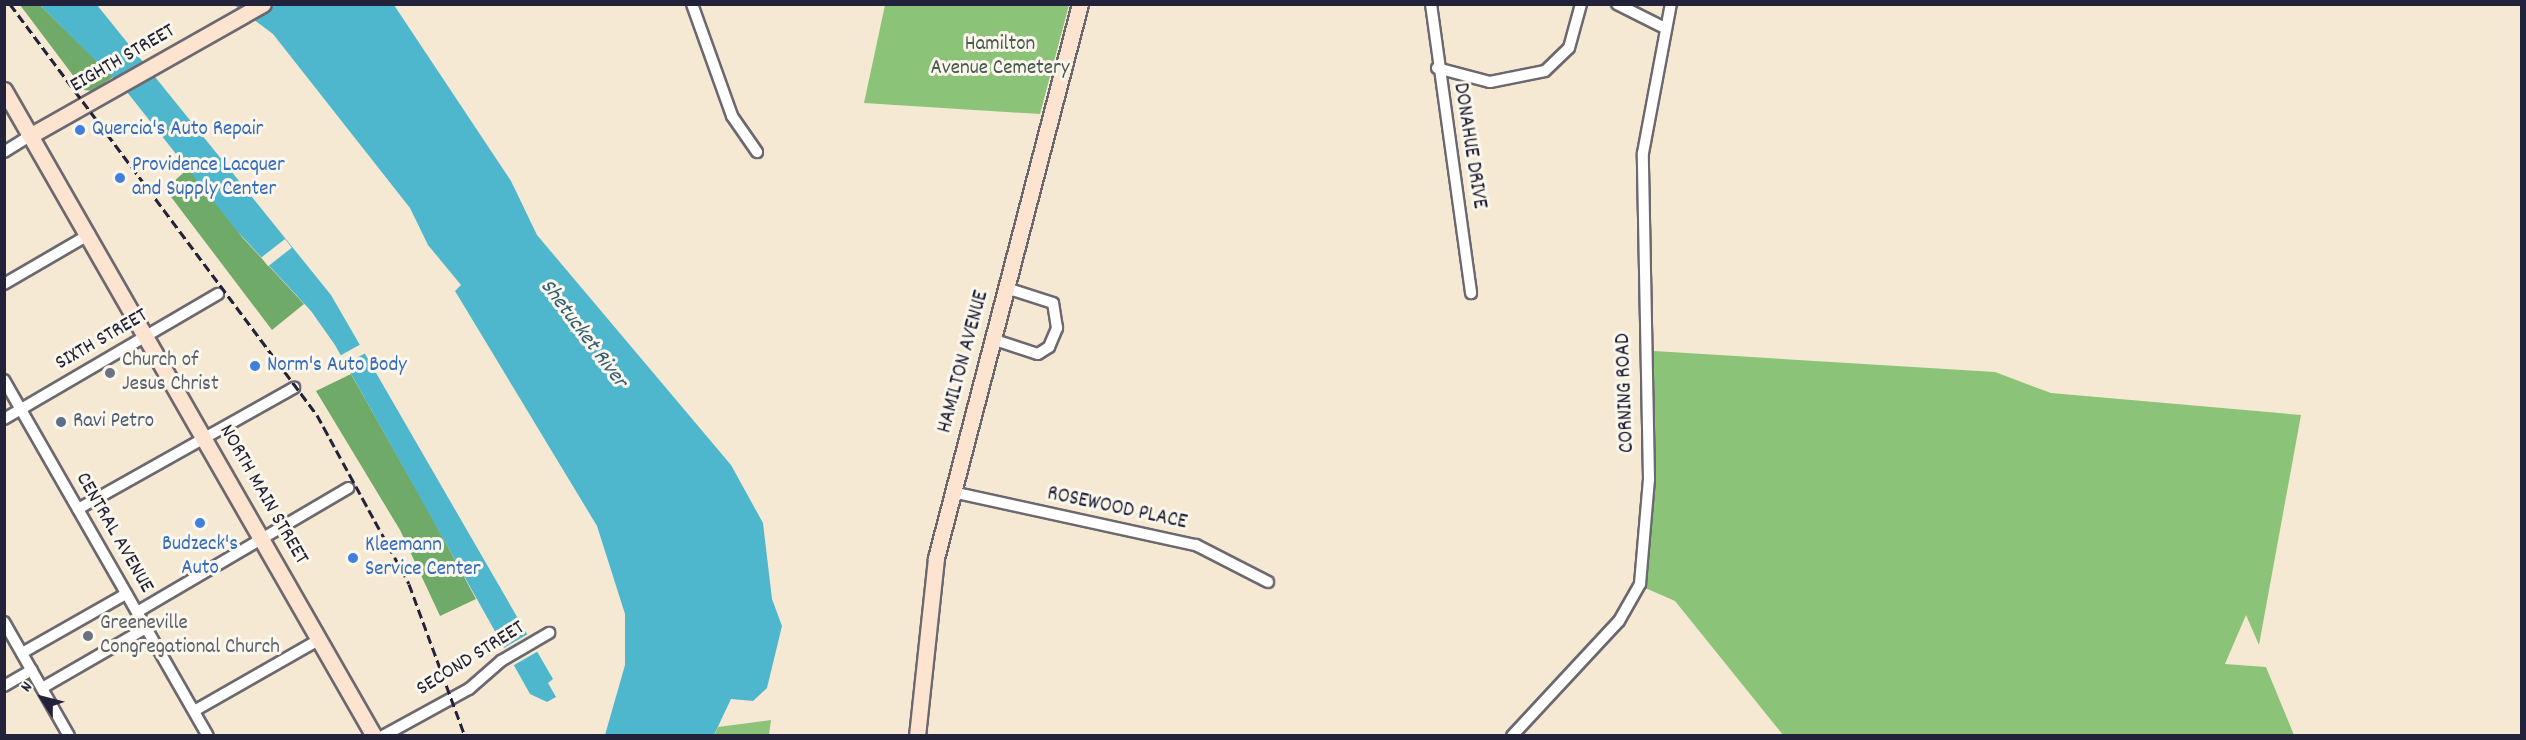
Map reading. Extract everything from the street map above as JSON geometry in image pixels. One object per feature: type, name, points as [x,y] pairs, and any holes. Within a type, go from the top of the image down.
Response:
[{"type":"main road","name":"EIGHTH STREET","points":[[33,134],[263,4]]},
{"type":"main road","name":"HAMILTON AVENUE","points":[[917,735],[931,593],[952,492],[1080,4]]},
{"type":"main road","name":"NORTH MAIN STREET","points":[[4,90],[33,134],[374,735]]},
{"type":"street","points":[[692,4],[732,116],[757,152]]},
{"type":"street","name":"DONAHUE DRIVE","points":[[1431,4],[1437,68],[1471,293]]},
{"type":"street","points":[[1437,68],[1490,82],[1545,71],[1569,48],[1581,4]]},
{"type":"street","points":[[1617,4],[1665,28]]},
{"type":"street","name":"CORNING ROAD","points":[[1512,735],[1619,621],[1640,584],[1649,478],[1643,153],[1671,4]]},
{"type":"street","name":"EIGHTH STREET","points":[[4,152],[33,134]]},
{"type":"street","points":[[4,285],[90,234]]},
{"type":"street","points":[[992,339],[1038,354],[1049,346],[1057,328],[1056,305],[1006,288]]},
{"type":"street","name":"SIXTH STREET","points":[[4,419],[218,294]]},
{"type":"street","name":"CENTRAL AVENUE","points":[[4,380],[208,735]]},
{"type":"street","points":[[78,509],[294,388]]},
{"type":"street","points":[[137,612],[348,488]]},
{"type":"street","name":"ROSEWOOD PLACE","points":[[952,492],[1196,545],[1268,582]]},
{"type":"street","points":[[22,653],[126,594]]},
{"type":"street","points":[[4,622],[69,735]]},
{"type":"street","points":[[42,688],[146,628]]},
{"type":"street","name":"SECOND STREET","points":[[383,735],[469,688],[508,657],[549,633]]},
{"type":"street","points":[[194,711],[320,639]]},
{"type":"street","points":[[4,686],[32,670]]},
{"type":"green space","points":[[20,5],[40,5],[113,77],[93,91],[84,90]]},
{"type":"green space","name":"Hamilton Avenue Cemetery","points":[[885,5],[1069,5],[1040,114],[864,103]]},
{"type":"green space","points":[[190,167],[242,237],[304,304],[272,330],[165,189]]},
{"type":"green space","points":[[1654,351],[1995,372],[2051,393],[2301,415],[2259,645],[2246,615],[2225,664],[2266,667],[2294,735],[1783,735],[1675,601],[1643,587],[1650,541]]},
{"type":"green space","points":[[351,374],[476,599],[440,616],[400,530],[316,391]]},
{"type":"green space","points":[[771,720],[769,735],[714,736],[718,727]]},
{"type":"water","points":[[40,5],[97,5],[331,295],[553,679],[548,683],[556,697],[547,702],[530,694],[335,345],[311,311],[237,231],[127,92]]},
{"type":"water","name":"Shetucket River","points":[[234,5],[394,5],[511,181],[537,235],[731,465],[763,523],[772,599],[782,626],[767,688],[753,701],[731,699],[714,735],[605,735],[625,665],[625,614],[597,526],[455,291],[461,285],[428,245],[410,208],[273,34]]},
{"type":"pier","points":[[285,239],[292,248],[268,266],[261,257]]},
{"type":"pier","points":[[363,343],[368,352],[342,366],[338,357]]},
{"type":"pier","points":[[528,634],[538,651],[513,666],[503,648]]},
{"type":"railway","points":[[10,4],[317,415],[409,584],[465,736]]},
{"type":"place","name":"Quercia's Auto Repair","points":[[80,130]]},
{"type":"place","name":"Providence Lacquer and Supply Center","points":[[120,178]]},
{"type":"place","name":"Norm's Auto Body","points":[[255,366]]},
{"type":"place","name":"Church of Jesus Christ","points":[[110,373]]},
{"type":"place","name":"Ravi Petro","points":[[61,422]]},
{"type":"place","name":"Budzeck's Auto","points":[[200,523]]},
{"type":"place","name":"Kleemann Service Center","points":[[353,558]]},
{"type":"place","name":"Greeneville Congregational Church","points":[[88,636]]}]
